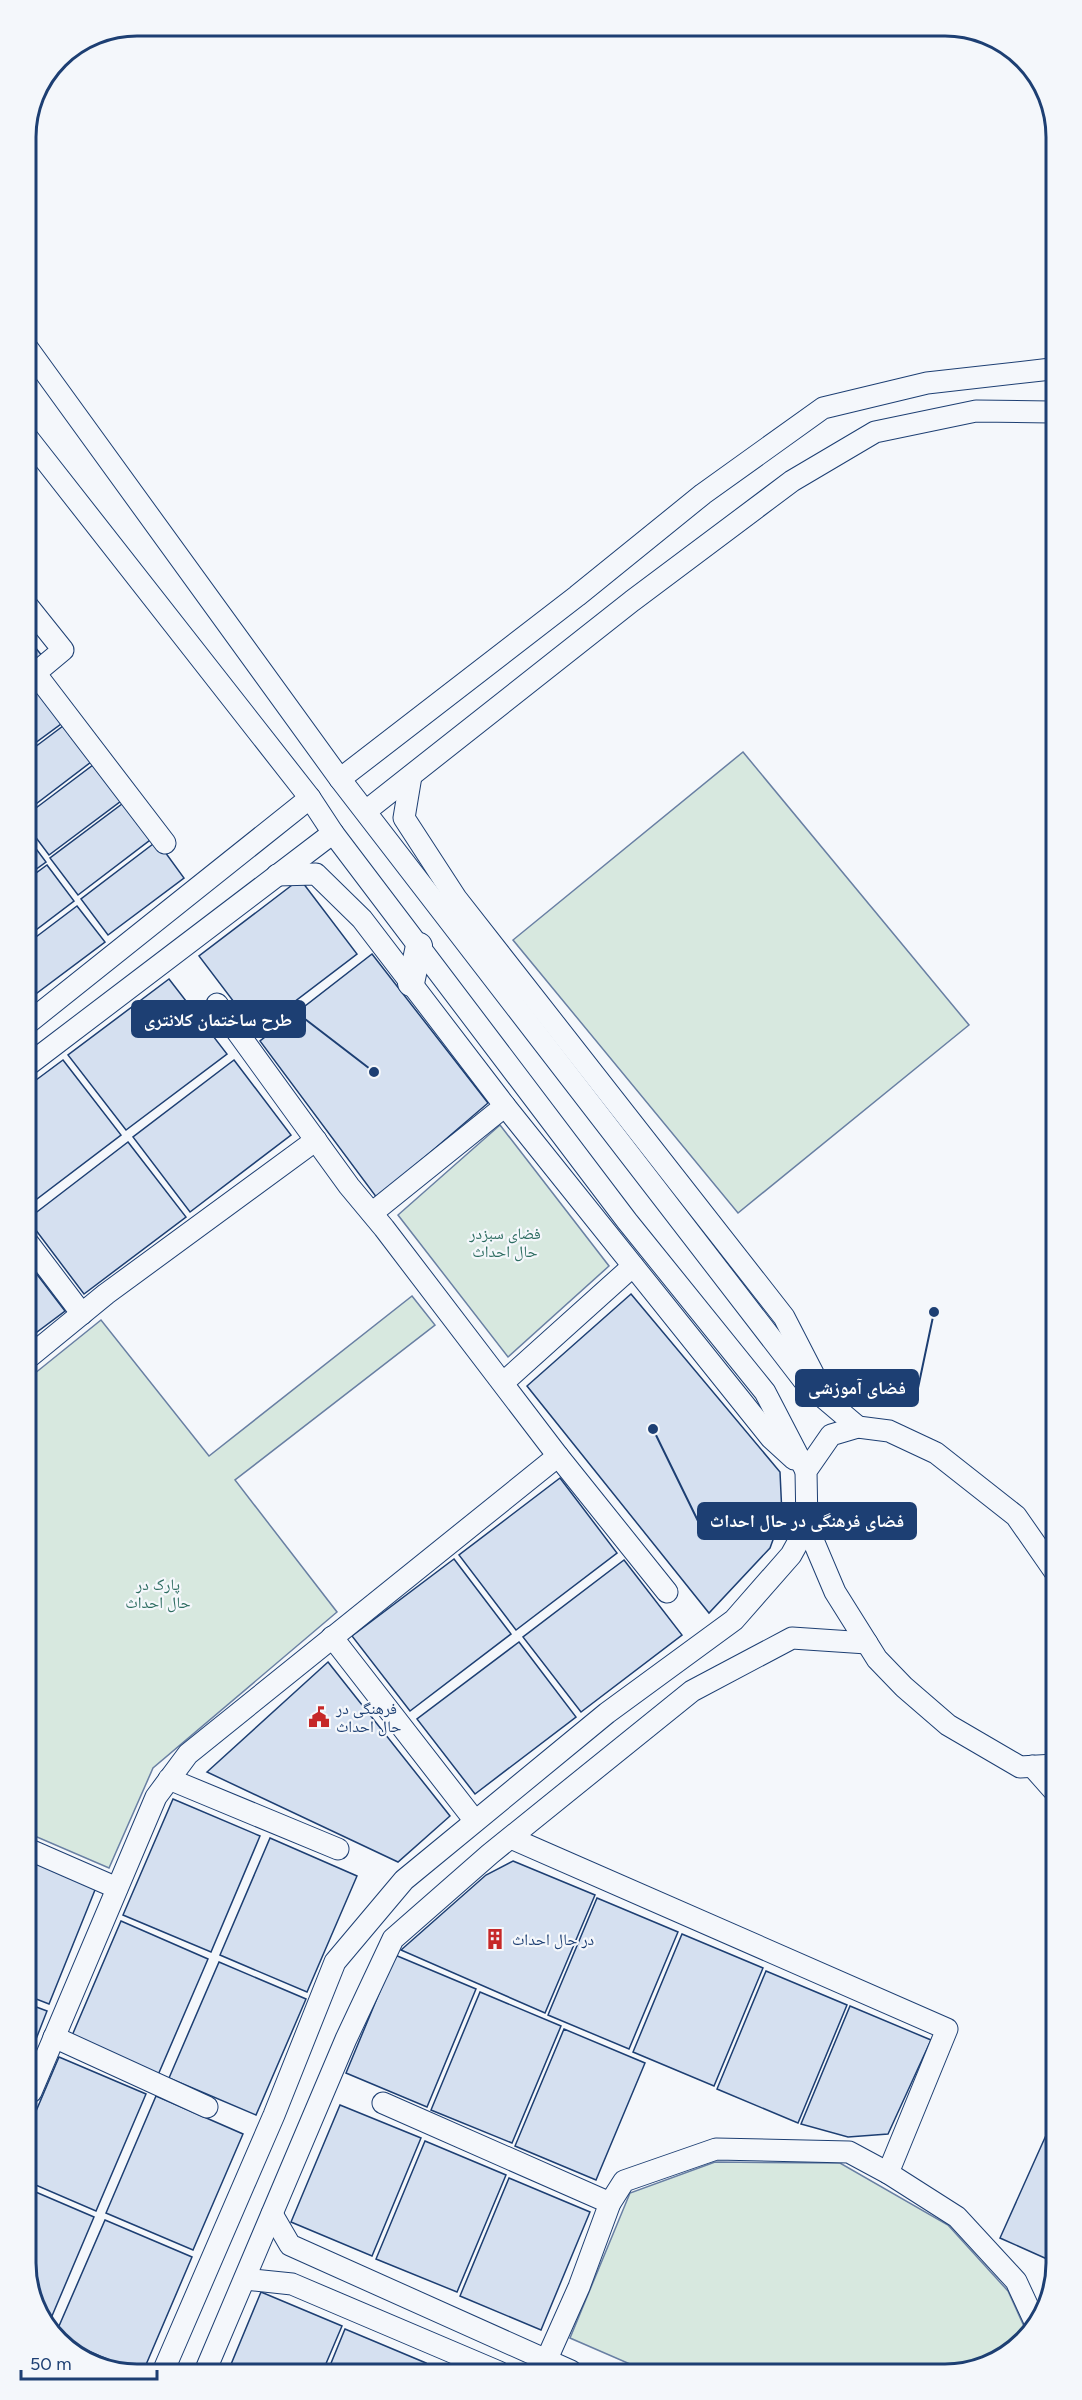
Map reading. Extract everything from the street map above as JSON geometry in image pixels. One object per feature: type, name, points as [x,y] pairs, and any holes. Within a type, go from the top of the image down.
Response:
[{"type":"main road","points":[[411,983],[419,946]]},
{"type":"street","points":[[36,360],[340,779],[805,1382],[858,1427]]},
{"type":"street","points":[[340,779],[577,596],[703,494],[823,408],[927,383],[1046,370]]},
{"type":"street","points":[[366,811],[632,602],[792,481],[875,432],[976,411],[1046,412]]},
{"type":"street","points":[[36,448],[310,798],[333,833],[627,1221],[765,1392],[806,1471],[807,1526],[835,1592],[877,1659],[904,1687],[948,1725],[1020,1767],[1046,1765]]},
{"type":"street","points":[[36,616],[63,650],[36,673]]},
{"type":"street","points":[[36,683],[165,843]]},
{"type":"street","points":[[411,776],[404,818],[456,898],[784,1317],[830,1405]]},
{"type":"street","points":[[36,1017],[310,798]]},
{"type":"street","points":[[36,1059],[333,833]]},
{"type":"street","points":[[277,875],[316,874],[362,919],[505,1106],[771,1438],[806,1471]]},
{"type":"street","points":[[218,1004],[349,1186],[504,1382],[558,1456],[667,1592]]},
{"type":"street","points":[[372,1213],[505,1106]]},
{"type":"street","points":[[36,1351],[82,1314],[316,1140]]},
{"type":"street","points":[[36,1253],[82,1314]]},
{"type":"street","points":[[504,1382],[633,1266]]},
{"type":"street","points":[[806,1471],[831,1435],[858,1427],[888,1431],[936,1453],[1016,1516],[1046,1560]]},
{"type":"street","points":[[36,2080],[156,1797],[188,1754],[558,1456]]},
{"type":"street","points":[[166,2364],[274,2115],[335,1962],[404,1880],[607,1713],[734,1620],[792,1555],[807,1526]]},
{"type":"street","points":[[332,1638],[475,1821]]},
{"type":"street","points":[[208,2364],[346,2039],[393,1939],[511,1838],[692,1691],[792,1638],[867,1643]]},
{"type":"street","points":[[1032,1766],[1046,1782]]},
{"type":"street","points":[[169,1779],[338,1849]]},
{"type":"street","points":[[511,1838],[947,2029],[888,2173]]},
{"type":"street","points":[[36,1853],[117,1888]]},
{"type":"street","points":[[54,2037],[207,2107]]},
{"type":"street","points":[[383,2103],[610,2203]]},
{"type":"street","points":[[546,2361],[579,2287],[610,2203],[624,2181],[717,2149],[849,2152],[888,2173],[957,2217],[1016,2280],[1032,2314]]},
{"type":"street","points":[[272,2214],[290,2245],[554,2364]]},
{"type":"street","points":[[245,2279],[292,2284],[480,2364]]},
{"type":"street","points":[[388,2324],[404,2296]]},
{"type":"green space","points":[[743,752],[969,1025],[738,1213],[513,940]]},
{"type":"green space","name":"فضای سبزدر حال احداث","points":[[500,1125],[609,1266],[508,1357],[398,1215]]},
{"type":"green space","name":"پارک در حال احداث","points":[[412,1296],[435,1325],[235,1480],[337,1612],[153,1768],[109,1868],[36,1837],[36,1372],[101,1320],[209,1456]]},
{"type":"green space","points":[[715,2162],[840,2163],[948,2225],[1008,2291],[1024,2325],[1006,2343],[990,2354],[958,2363],[630,2364],[570,2338],[630,2193]]},
{"type":"building","points":[[36,648],[43,657],[36,662]]},
{"type":"building","points":[[36,685],[65,721],[36,742]]},
{"type":"building","points":[[67,723],[95,759],[36,804],[36,746]]},
{"type":"building","points":[[97,762],[125,798],[49,855],[36,838],[36,808]]},
{"type":"building","points":[[126,801],[154,837],[78,895],[50,858]]},
{"type":"building","points":[[157,841],[184,878],[108,935],[81,899]]},
{"type":"building","points":[[36,849],[46,862],[36,869]]},
{"type":"building","points":[[47,865],[74,901],[36,930],[36,873]]},
{"type":"building","points":[[300,879],[357,954],[256,1031],[199,956]]},
{"type":"building","points":[[77,906],[105,942],[36,994],[36,937]]},
{"type":"building","points":[[372,954],[488,1103],[377,1198],[260,1041]]},
{"type":"building","points":[[169,979],[227,1054],[126,1130],[68,1055]]},
{"type":"building","points":[[63,1060],[121,1135],[36,1200],[36,1080]]},
{"type":"building","points":[[234,1060],[291,1135],[190,1212],[133,1137]]},
{"type":"building","points":[[128,1142],[186,1217],[84,1294],[36,1230],[36,1213]]},
{"type":"building","points":[[36,1273],[65,1311],[36,1333]]},
{"type":"building","points":[[631,1294],[780,1472],[782,1515],[770,1548],[709,1613],[527,1386]]},
{"type":"building","points":[[560,1478],[617,1553],[516,1630],[459,1555]]},
{"type":"building","points":[[454,1559],[511,1634],[410,1711],[352,1636]]},
{"type":"building","points":[[624,1560],[682,1635],[581,1712],[523,1637]]},
{"type":"building","points":[[519,1642],[576,1717],[475,1794],[417,1719]]},
{"type":"building","name":"فرهنگی در حال احداث","points":[[328,1662],[450,1816],[398,1862],[207,1772]]},
{"type":"building","points":[[173,1799],[260,1836],[211,1952],[123,1915]]},
{"type":"building","points":[[270,1838],[357,1876],[307,1992],[220,1955]]},
{"type":"building","points":[[36,1860],[97,1885],[49,2004],[36,1999]]},
{"type":"building","name":"در حال احداث","points":[[513,1861],[595,1895],[545,2013],[401,1950],[486,1875]]},
{"type":"building","name":"در حال احداث","points":[[597,1898],[678,1932],[629,2049],[548,2015]]},
{"type":"building","points":[[121,1921],[208,1959],[158,2075],[71,2038]]},
{"type":"building","points":[[682,1934],[763,1968],[714,2086],[633,2052]]},
{"type":"building","points":[[395,1955],[476,1989],[427,2107],[346,2073]]},
{"type":"building","points":[[219,1962],[306,1999],[256,2115],[169,2078]]},
{"type":"building","points":[[766,1971],[847,2005],[798,2123],[717,2089]]},
{"type":"building","points":[[480,1992],[561,2026],[512,2143],[431,2110]]},
{"type":"building","points":[[850,2006],[931,2040],[888,2134],[848,2137],[801,2124]]},
{"type":"building","points":[[36,2007],[47,2011],[36,2039]]},
{"type":"building","points":[[564,2029],[645,2063],[596,2180],[515,2146]]},
{"type":"building","points":[[59,2057],[146,2094],[96,2211],[36,2185],[36,2111]]},
{"type":"building","points":[[156,2096],[243,2134],[193,2250],[106,2213]]},
{"type":"building","points":[[340,2105],[421,2138],[372,2256],[291,2222]]},
{"type":"building","points":[[1046,2135],[1046,2259],[1000,2238]]},
{"type":"building","points":[[425,2141],[506,2175],[457,2292],[376,2259]]},
{"type":"building","points":[[509,2178],[590,2212],[541,2330],[460,2296]]},
{"type":"building","points":[[36,2192],[94,2217],[52,2317],[41,2295],[37,2276]]},
{"type":"building","points":[[105,2220],[192,2257],[146,2364],[117,2362],[87,2350],[59,2326]]},
{"type":"building","points":[[261,2292],[342,2326],[326,2364],[231,2364]]},
{"type":"building","points":[[345,2329],[426,2363],[426,2364],[331,2364]]},
{"type":"place","name":"طرح ساختمان کلانتری","points":[[374,1072]]},
{"type":"place","name":"فضای آموزشی","points":[[934,1312]]},
{"type":"place","name":"فضای فرهنگی در حال احداث","points":[[653,1429]]},
{"type":"place","name":"فرهنگی در حال احداث","points":[[319,1717]]},
{"type":"place","name":"در حال احداث","points":[[495,1939]]}]
